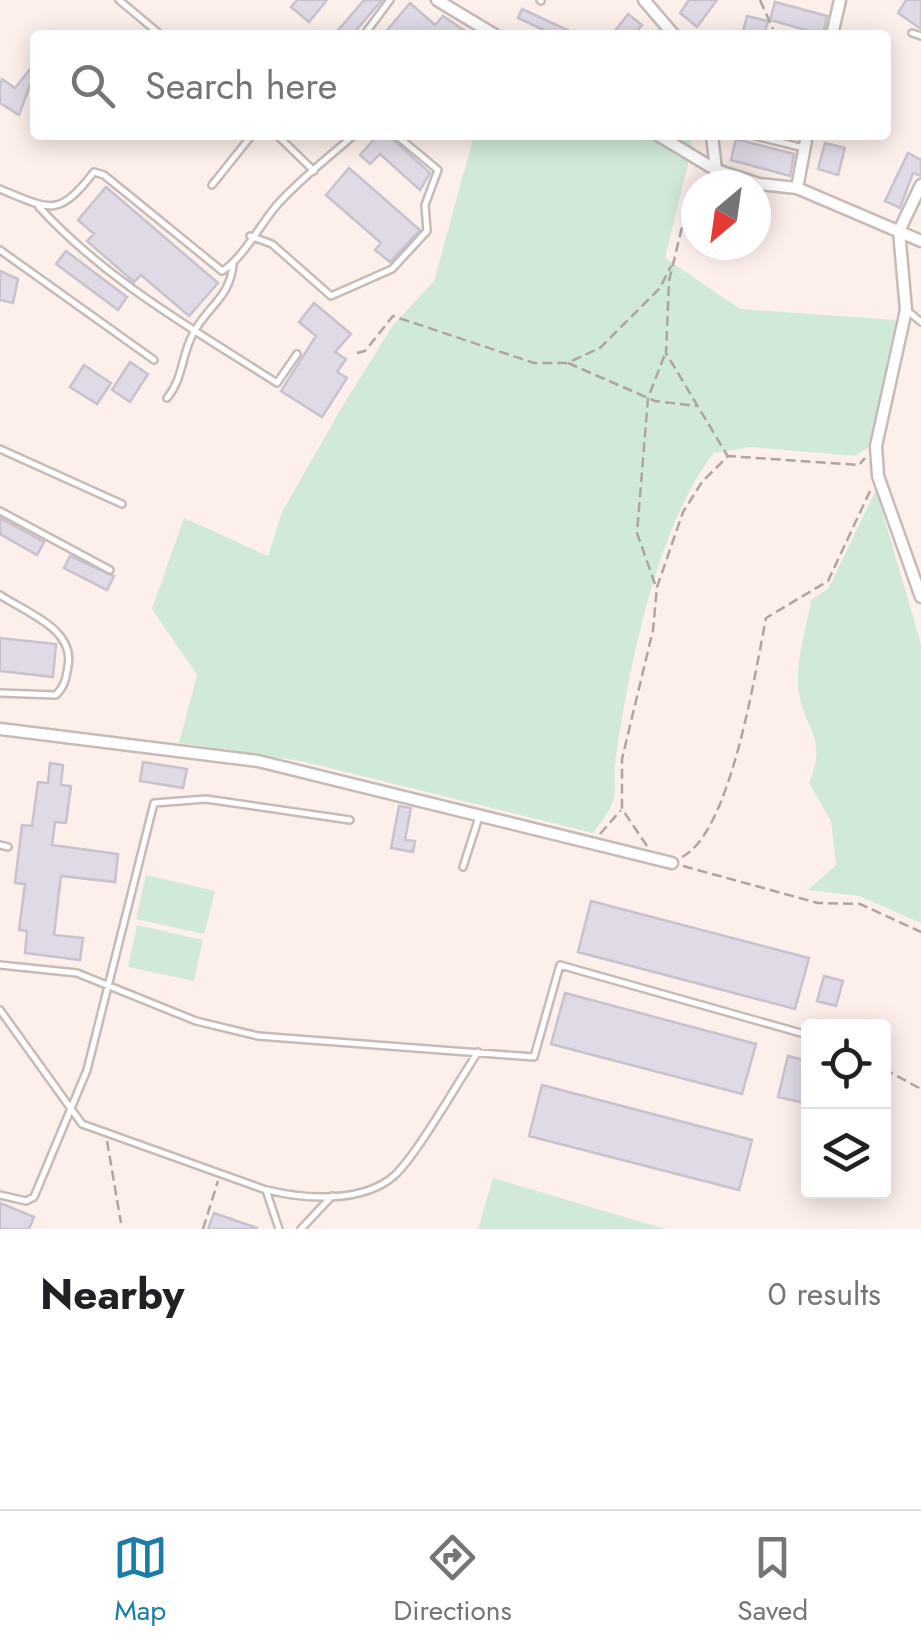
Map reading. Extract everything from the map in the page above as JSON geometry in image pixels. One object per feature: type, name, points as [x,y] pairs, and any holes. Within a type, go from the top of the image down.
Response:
[{"type":"street","points":[[437,0],[487,30]]},
{"type":"street","points":[[644,0],[670,30]]},
{"type":"street","points":[[833,30],[840,0]]},
{"type":"street","points":[[666,140],[716,170]]},
{"type":"street","points":[[713,140],[716,170]]},
{"type":"street","points":[[797,188],[806,140]]},
{"type":"street","points":[[771,185],[797,188],[921,240]]},
{"type":"street","points":[[921,186],[899,231],[906,310],[876,446],[878,476],[921,597]]},
{"type":"street","points":[[0,729],[258,761],[672,863]]},
{"type":"lane","points":[[120,0],[156,30]]},
{"type":"lane","points":[[368,30],[390,0]]},
{"type":"lane","points":[[912,34],[921,36]]},
{"type":"lane","points":[[212,185],[248,140]]},
{"type":"lane","points":[[282,140],[314,171]]},
{"type":"lane","points":[[167,398],[179,383],[192,334],[231,286],[233,265],[250,236],[348,140]]},
{"type":"lane","points":[[250,236],[272,244],[331,296],[392,269],[427,232],[425,205],[438,170],[402,140]]},
{"type":"lane","points":[[771,140],[804,148]]},
{"type":"lane","points":[[0,189],[37,204],[61,207],[72,201],[94,172],[104,174],[215,268],[222,270],[233,265]]},
{"type":"lane","points":[[37,204],[68,238],[192,334],[277,382],[297,354]]},
{"type":"lane","points":[[0,250],[154,360]]},
{"type":"lane","points":[[906,310],[921,322]]},
{"type":"lane","points":[[0,450],[122,504]]},
{"type":"lane","points":[[0,512],[110,570]]},
{"type":"lane","points":[[0,595],[64,637],[70,653],[64,687],[56,695],[0,693]]},
{"type":"lane","points":[[0,1195],[26,1200],[34,1197],[71,1111],[110,986],[154,803],[206,798],[350,820]]},
{"type":"lane","points":[[463,868],[480,814]]},
{"type":"lane","points":[[0,964],[77,973],[196,1022],[258,1036],[534,1057],[560,966],[801,1032]]},
{"type":"lane","points":[[0,1010],[82,1124],[106,1136],[297,1198],[366,1190],[394,1176],[478,1052]]},
{"type":"lane","points":[[266,1190],[279,1229]]},
{"type":"lane","points":[[301,1229],[332,1196]]},
{"type":"path","points":[[760,0],[774,30]]},
{"type":"path","points":[[656,587],[637,533],[648,398],[666,352],[672,266],[681,230]]},
{"type":"path","points":[[567,363],[600,348],[660,288],[672,266]]},
{"type":"path","points":[[357,354],[366,351],[393,316],[534,362],[567,363],[648,398],[700,406]]},
{"type":"path","points":[[666,352],[728,456]]},
{"type":"path","points":[[655,859],[622,809],[622,759],[654,630],[656,587],[683,512],[702,482],[728,456],[859,465],[876,446]]},
{"type":"path","points":[[672,863],[699,849],[740,752],[766,618],[828,581],[878,476]]},
{"type":"path","points":[[592,842],[622,809]]},
{"type":"path","points":[[672,863],[818,903],[860,904],[921,932]]},
{"type":"path","points":[[891,1073],[921,1089]]},
{"type":"path","points":[[106,1136],[121,1223]]},
{"type":"path","points":[[203,1229],[220,1175]]},
{"type":"green space","points":[[473,140],[691,140],[686,170],[681,170],[681,192],[665,258],[740,309],[896,320],[870,446],[855,456],[751,447],[714,453],[694,483],[662,554],[650,594],[623,713],[615,792],[610,808],[593,833],[301,761],[179,743],[197,675],[152,609],[184,518],[268,556],[282,512],[393,325],[434,281]]},
{"type":"green space","points":[[876,490],[921,644],[921,923],[859,896],[808,890],[836,865],[831,821],[809,783],[816,754],[800,701],[800,654],[811,600],[828,589]]},
{"type":"green space","points":[[146,875],[215,891],[204,934],[136,919]]},
{"type":"green space","points":[[137,925],[203,940],[194,981],[128,967]]},
{"type":"green space","points":[[493,1178],[665,1229],[478,1229]]},
{"type":"building","points":[[297,0],[327,0],[309,22],[291,7]]},
{"type":"building","points":[[364,0],[382,0],[356,30],[338,30]]},
{"type":"building","points":[[689,0],[717,0],[697,27],[680,13]]},
{"type":"building","points":[[906,0],[921,0],[921,29],[898,13]]},
{"type":"building","points":[[775,2],[827,16],[824,30],[805,30],[770,20]]},
{"type":"building","points":[[410,3],[435,25],[443,16],[464,30],[387,30]]},
{"type":"building","points":[[522,9],[567,30],[543,30],[518,18]]},
{"type":"building","points":[[628,14],[642,25],[638,30],[616,30]]},
{"type":"building","points":[[747,16],[768,21],[765,30],[743,30]]},
{"type":"building","points":[[30,69],[30,85],[19,115],[0,103],[2,79],[15,88]]},
{"type":"building","points":[[374,140],[394,140],[430,173],[420,190],[380,154],[370,164],[360,155]]},
{"type":"building","points":[[736,140],[794,154],[790,176],[731,160]]},
{"type":"building","points":[[825,143],[845,148],[838,175],[818,169]]},
{"type":"building","points":[[908,153],[921,160],[921,176],[913,173],[900,208],[885,201]]},
{"type":"building","points":[[349,168],[420,230],[390,262],[375,250],[381,243],[326,195]]},
{"type":"building","points":[[106,187],[218,283],[189,316],[141,275],[134,282],[87,241],[94,234],[78,220]]},
{"type":"building","points":[[66,251],[127,297],[118,310],[56,264]]},
{"type":"building","points":[[0,271],[18,279],[13,303],[0,300]]},
{"type":"building","points":[[314,303],[351,334],[335,352],[346,359],[337,372],[347,378],[322,417],[281,391],[316,336],[299,322]]},
{"type":"building","points":[[130,362],[148,374],[130,402],[112,390]]},
{"type":"building","points":[[84,365],[111,383],[97,404],[70,387]]},
{"type":"building","points":[[0,518],[44,542],[37,555],[0,534]]},
{"type":"building","points":[[70,556],[114,576],[107,590],[64,568]]},
{"type":"building","points":[[0,638],[56,644],[53,677],[0,671]]},
{"type":"building","points":[[143,762],[187,769],[183,788],[140,781]]},
{"type":"building","points":[[50,763],[63,765],[61,785],[71,786],[66,823],[55,822],[52,845],[118,854],[115,882],[61,876],[54,935],[83,938],[80,960],[25,953],[27,931],[19,930],[25,884],[15,883],[22,825],[32,826],[38,782],[48,783]]},
{"type":"building","points":[[399,806],[411,808],[405,840],[415,841],[413,852],[391,848]]},
{"type":"building","points":[[591,901],[809,958],[795,1009],[578,952]]},
{"type":"building","points":[[824,976],[843,981],[836,1006],[817,1001]]},
{"type":"building","points":[[565,993],[756,1044],[742,1094],[551,1044]]},
{"type":"building","points":[[788,1056],[801,1059],[801,1102],[778,1097]]},
{"type":"building","points":[[542,1085],[752,1140],[739,1190],[529,1136]]},
{"type":"building","points":[[0,1203],[34,1217],[29,1229],[0,1229]]},
{"type":"building","points":[[214,1213],[257,1228],[257,1229],[208,1229]]}]
